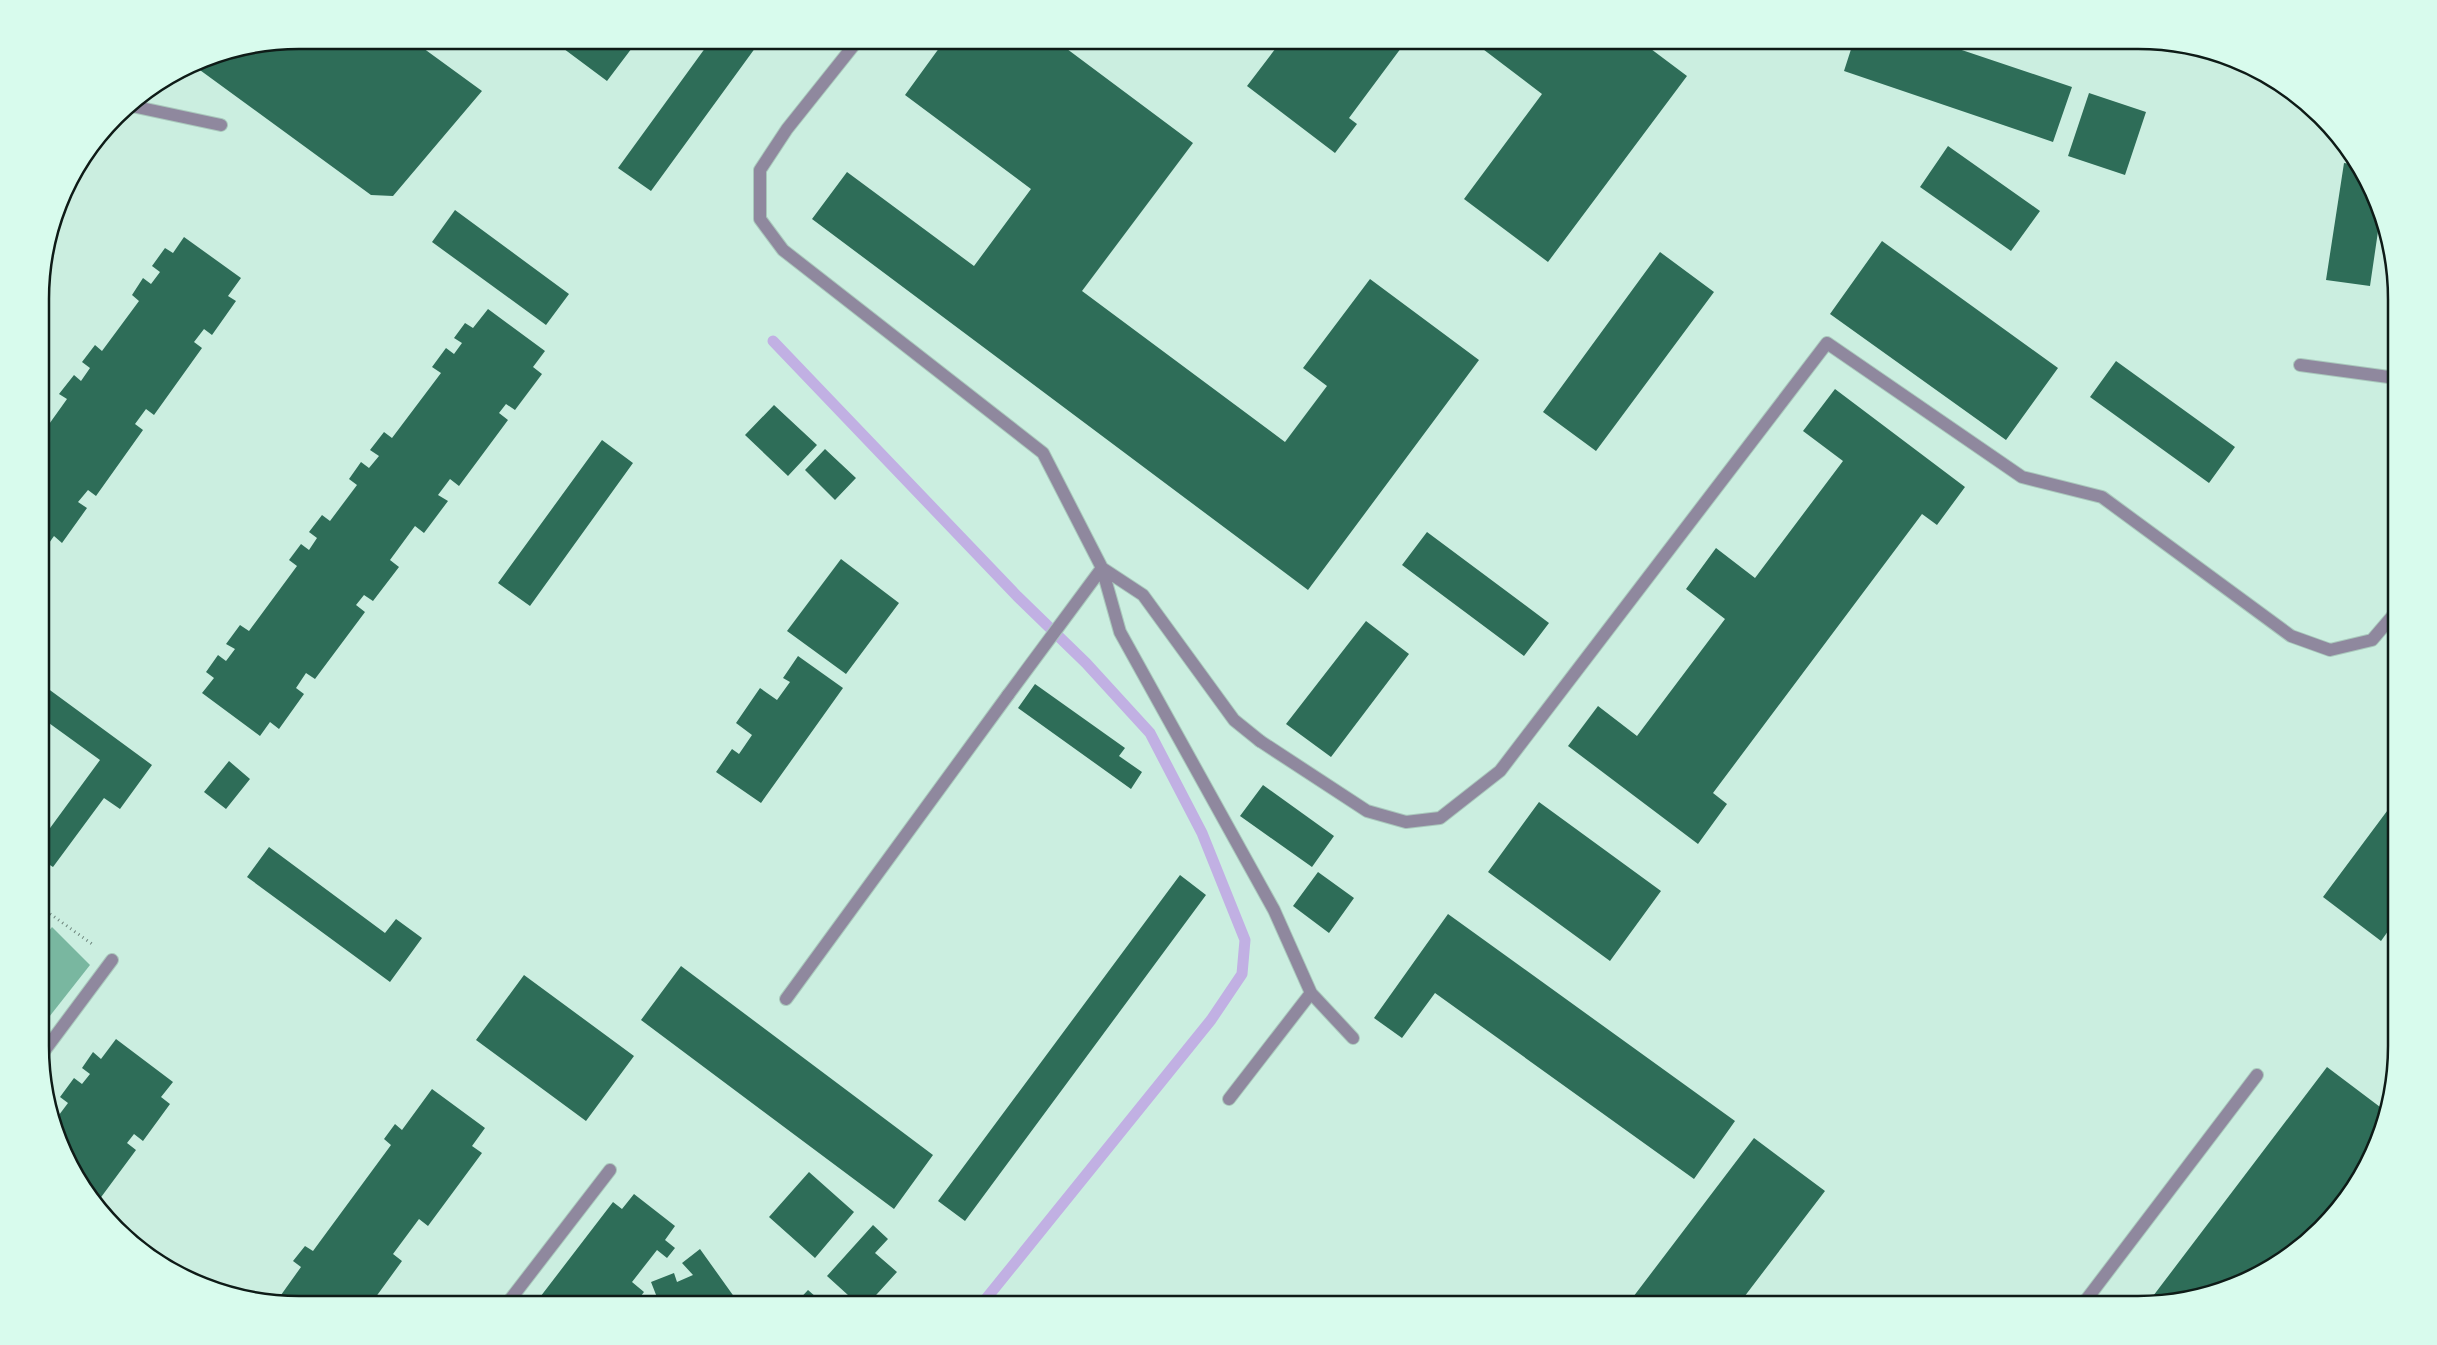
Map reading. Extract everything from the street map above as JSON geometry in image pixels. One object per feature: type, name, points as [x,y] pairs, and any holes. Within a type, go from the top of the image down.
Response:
[{"type":"street","points":[[851,49],[787,129],[760,170],[760,219],[783,250],[1043,453],[1102,568],[1120,632],[1274,910],[1311,993],[1353,1038]]},
{"type":"street","points":[[138,107],[221,125]]},
{"type":"street","points":[[1102,568],[1143,595],[1234,720],[1260,741],[1366,811],[1406,822],[1440,818],[1500,771],[1827,343],[2022,477],[2102,496],[2291,636],[2330,650],[2372,640],[2388,621]]},
{"type":"street","points":[[2300,365],[2388,377]]},
{"type":"street","points":[[786,999],[1102,568]]},
{"type":"street","points":[[49,1045],[112,960]]},
{"type":"street","points":[[1230,1099],[1311,993]]},
{"type":"street","points":[[2089,1296],[2257,1074]]},
{"type":"street","points":[[513,1296],[610,1170]]},
{"type":"path","points":[[49,913],[112,960]]},
{"type":"green space","points":[[52,927],[90,965],[49,1017],[49,931]]},
{"type":"building","points":[[282,49],[424,49],[482,91],[393,196],[371,195],[199,70],[234,57]]},
{"type":"building","points":[[564,49],[631,49],[607,81]]},
{"type":"building","points":[[704,49],[754,49],[651,191],[618,168]]},
{"type":"building","points":[[938,49],[1067,49],[1193,143],[1082,291],[1285,442],[1327,386],[1303,368],[1370,279],[1479,360],[1308,590],[812,219],[847,172],[974,266],[1031,189],[905,95]]},
{"type":"building","points":[[1275,49],[1400,49],[1349,118],[1357,124],[1335,153],[1247,86]]},
{"type":"building","points":[[1483,49],[1651,49],[1687,76],[1548,262],[1464,199],[1542,94]]},
{"type":"building","points":[[1851,49],[1959,49],[2072,87],[2053,142],[1844,71]]},
{"type":"building","points":[[2089,93],[2146,112],[2125,175],[2068,156]]},
{"type":"building","points":[[1948,146],[2040,211],[2011,251],[1920,187]]},
{"type":"building","points":[[2344,163],[2348,164],[2363,188],[2378,229],[2370,286],[2326,280]]},
{"type":"building","points":[[455,210],[569,294],[546,325],[432,242]]},
{"type":"building","points":[[184,237],[241,278],[228,296],[236,301],[212,335],[204,329],[194,342],[202,348],[154,415],[146,409],[135,424],[143,430],[96,496],[88,490],[78,502],[87,508],[62,543],[54,536],[49,543],[49,424],[67,399],[59,394],[74,375],[81,381],[90,368],[82,362],[95,345],[102,351],[139,301],[132,295],[143,278],[151,284],[160,272],[152,266],[165,248],[173,253]]},
{"type":"building","points":[[1882,241],[2058,368],[2006,440],[1830,314]]},
{"type":"building","points":[[1660,252],[1714,292],[1596,451],[1543,412]]},
{"type":"building","points":[[488,309],[545,351],[533,367],[542,374],[515,410],[506,404],[499,413],[508,420],[459,486],[450,479],[438,495],[448,501],[424,533],[415,526],[390,560],[399,567],[373,601],[364,595],[356,605],[365,612],[315,679],[306,673],[296,688],[304,694],[279,729],[270,722],[260,736],[202,693],[214,678],[206,672],[218,655],[226,661],[235,649],[226,644],[240,625],[249,631],[297,566],[289,560],[301,544],[309,550],[317,538],[309,532],[322,515],[330,521],[357,485],[349,479],[361,462],[369,468],[379,456],[370,450],[384,432],[392,438],[441,373],[432,367],[446,348],[454,354],[462,343],[454,338],[465,323],[473,328]]},
{"type":"building","points":[[2116,361],[2235,447],[2209,483],[2090,397]]},
{"type":"building","points":[[1835,389],[1965,487],[1937,525],[1922,514],[1713,793],[1727,804],[1698,844],[1568,746],[1598,706],[1637,736],[1725,619],[1686,589],[1716,548],[1755,578],[1843,461],[1803,431]]},
{"type":"building","points":[[774,405],[817,445],[788,476],[745,435]]},
{"type":"building","points":[[602,440],[633,463],[530,606],[498,583]]},
{"type":"building","points":[[825,449],[856,478],[835,500],[805,470]]},
{"type":"building","points":[[1427,532],[1549,623],[1524,656],[1402,565]]},
{"type":"building","points":[[841,559],[899,603],[846,674],[787,631]]},
{"type":"building","points":[[1366,621],[1409,654],[1331,757],[1286,724]]},
{"type":"building","points":[[798,656],[843,688],[761,803],[716,772],[732,749],[739,754],[752,735],[736,723],[760,688],[777,700],[790,682],[783,678]]},
{"type":"building","points":[[1035,684],[1125,748],[1119,756],[1142,772],[1131,789],[1018,708]]},
{"type":"building","points":[[49,689],[152,765],[120,809],[104,798],[53,867],[49,864],[49,829],[100,760],[49,723]]},
{"type":"building","points":[[229,761],[250,779],[226,809],[204,792]]},
{"type":"building","points":[[1263,785],[1334,836],[1312,867],[1240,816]]},
{"type":"building","points":[[1539,802],[1661,891],[1610,961],[1488,872]]},
{"type":"building","points":[[2388,810],[2388,931],[2381,941],[2323,897]]},
{"type":"building","points":[[269,847],[385,933],[396,919],[422,938],[390,982],[247,877]]},
{"type":"building","points":[[1318,872],[1354,898],[1329,933],[1293,906]]},
{"type":"building","points":[[1180,875],[1206,895],[965,1221],[938,1201]]},
{"type":"building","points":[[1448,914],[1735,1121],[1694,1179],[1435,993],[1402,1038],[1374,1018]]},
{"type":"building","points":[[681,966],[933,1155],[894,1209],[641,1020]]},
{"type":"building","points":[[524,975],[634,1056],[586,1121],[476,1040]]},
{"type":"building","points":[[116,1039],[173,1082],[161,1097],[170,1104],[143,1141],[134,1134],[127,1143],[136,1150],[100,1199],[74,1157],[58,1116],[68,1103],[60,1097],[74,1078],[82,1084],[90,1074],[82,1068],[93,1052],[101,1059]]},
{"type":"building","points":[[2327,1067],[2381,1107],[2375,1127],[2355,1172],[2337,1199],[2291,1245],[2249,1271],[2219,1283],[2203,1288],[2153,1296]]},
{"type":"building","points":[[432,1089],[485,1128],[472,1146],[482,1153],[428,1226],[419,1219],[393,1254],[402,1261],[377,1296],[280,1296],[301,1267],[293,1261],[305,1246],[313,1251],[391,1145],[384,1139],[395,1124],[402,1130]]},
{"type":"building","points":[[1754,1138],[1825,1191],[1745,1296],[1634,1296]]},
{"type":"building","points":[[809,1172],[854,1212],[815,1258],[769,1217]]},
{"type":"building","points":[[634,1194],[675,1226],[665,1240],[675,1248],[667,1258],[657,1250],[632,1282],[644,1292],[641,1296],[541,1296],[613,1202],[622,1209]]},
{"type":"building","points":[[873,1225],[888,1239],[875,1253],[897,1272],[875,1296],[849,1296],[827,1276]]},
{"type":"building","points":[[700,1249],[734,1296],[656,1296],[651,1282],[674,1273],[677,1282],[693,1275],[682,1263]]},
{"type":"building","points":[[808,1290],[815,1296],[802,1296]]},
{"type":"waterway","points":[[773,341],[1017,596],[1086,663],[1150,733],[1202,833],[1245,940],[1242,974],[1211,1020],[988,1296]]}]
